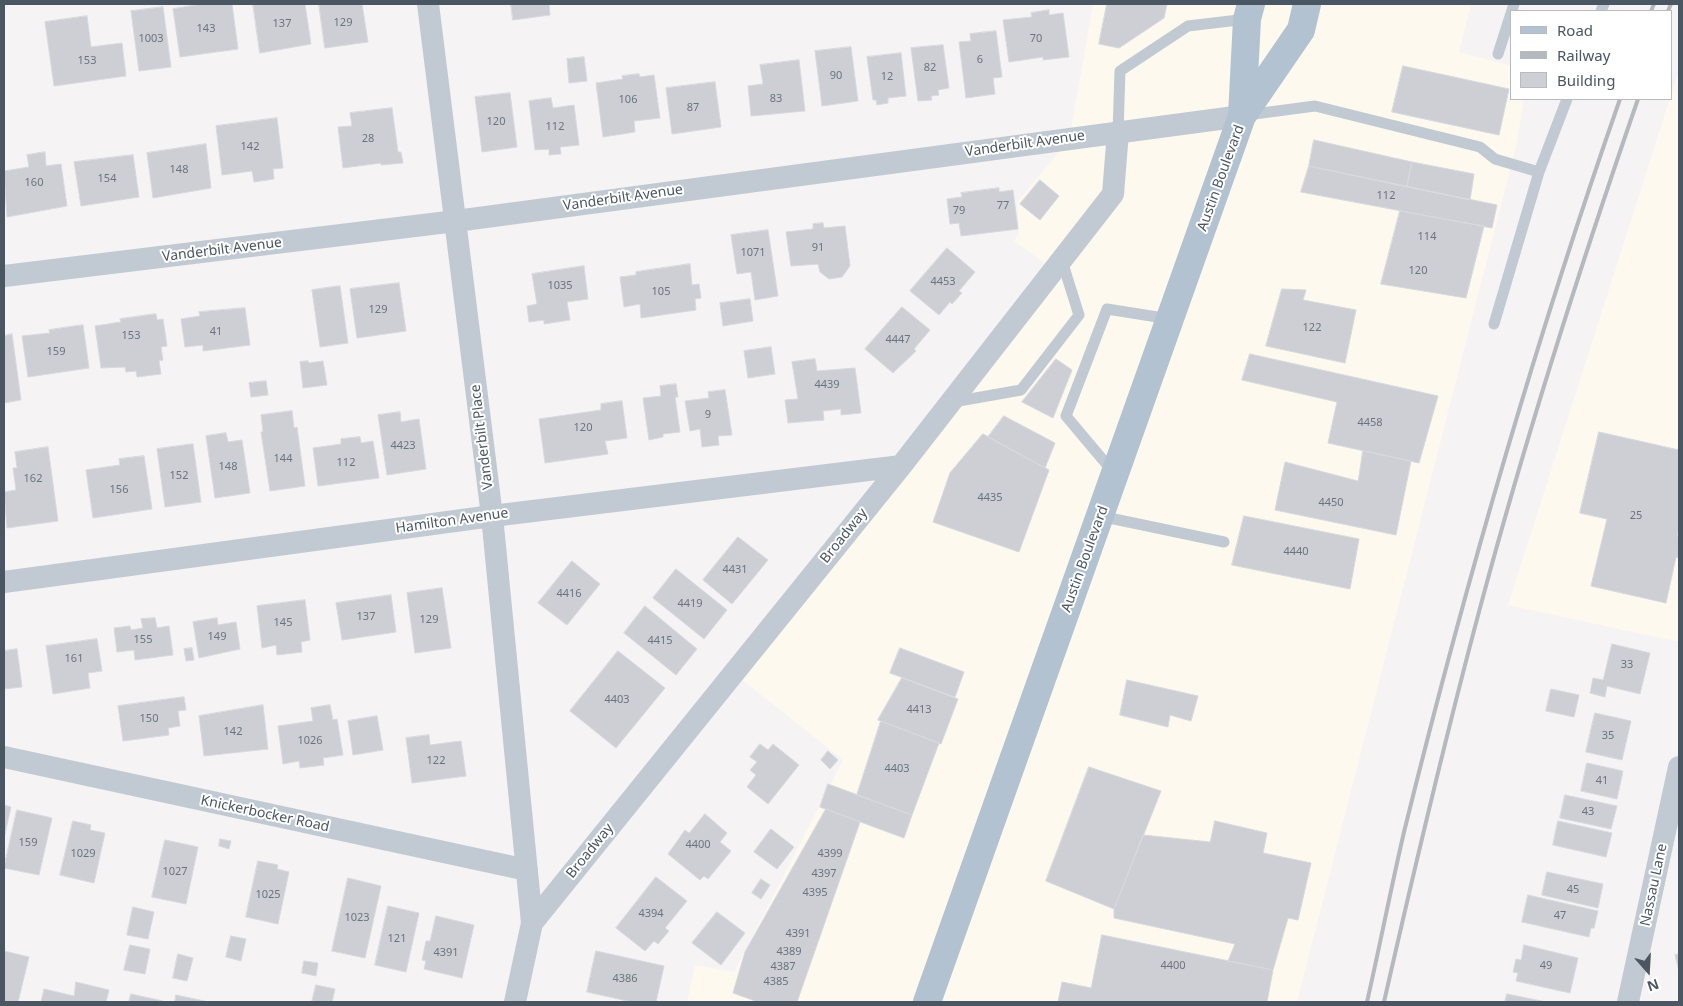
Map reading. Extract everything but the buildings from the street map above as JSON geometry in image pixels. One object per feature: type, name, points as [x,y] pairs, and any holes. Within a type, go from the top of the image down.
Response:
[{"type":"main road","name":"Austin Boulevard","points":[[927,1002],[1242,116],[1301,30],[1307,4]]},
{"type":"main road","name":"Austin Boulevard","points":[[1242,116],[1249,11]]},
{"type":"street","name":"Vanderbilt Place","points":[[428,4],[492,516],[527,870]]},
{"type":"street","name":"Vanderbilt Avenue","points":[[4,276],[456,221],[1242,116]]},
{"type":"street","name":"Broadway","points":[[532,924],[901,466],[1113,194],[1118,132]]},
{"type":"street","name":"Hamilton Avenue","points":[[4,582],[492,516],[901,466]]},
{"type":"street","name":"Knickerbocker Road","points":[[4,757],[527,870]]},
{"type":"street","name":"Nassau Lane","points":[[1628,1002],[1679,767]]},
{"type":"street","name":"Broadway","points":[[515,1002],[532,924],[527,870]]},
{"type":"lane","points":[[1118,132],[1120,71],[1188,26],[1249,11]]},
{"type":"lane","points":[[1498,54],[1510,16]]},
{"type":"lane","points":[[1494,324],[1539,172],[1567,100]]},
{"type":"lane","points":[[1242,116],[1315,106],[1480,147],[1495,159],[1539,172]]},
{"type":"lane","points":[[951,402],[1021,390],[1079,316],[1062,261]]},
{"type":"lane","points":[[1115,474],[1066,416],[1107,309],[1170,319]]},
{"type":"lane","points":[[1100,516],[1224,542]]},
{"type":"shaded area","points":[[1093,4],[1471,4],[1459,52],[1510,65],[1510,100],[1524,100],[1516,147],[1297,1002],[687,1002],[695,965],[734,972],[843,760],[731,671],[1050,267],[1014,241],[1019,233],[1017,202],[1069,140]]},
{"type":"shaded area","points":[[1679,70],[1679,642],[1508,605],[1669,100],[1673,100],[1673,89]]},
{"type":"railway","points":[[1651,10],[1654,4]]},
{"type":"railway","points":[[1668,10],[1671,4]]},
{"type":"railway","points":[[1367,1002],[1404,832],[1477,555],[1559,280],[1620,100]]},
{"type":"railway","points":[[1384,1002],[1442,755],[1498,544],[1554,352],[1638,100]]}]
